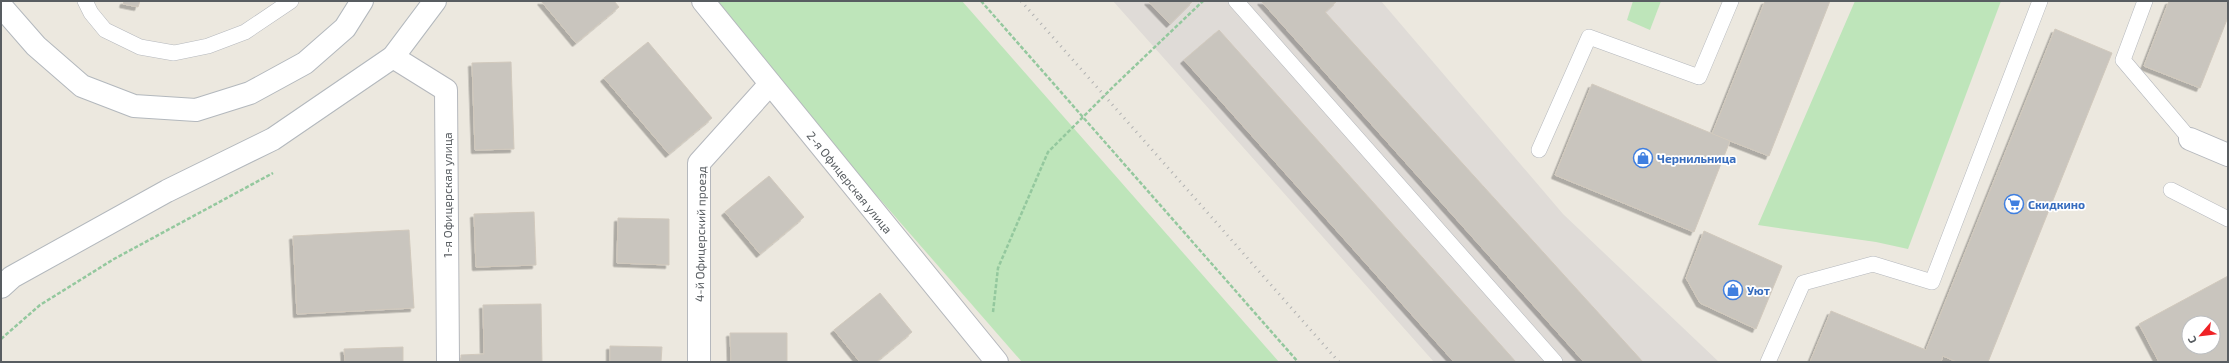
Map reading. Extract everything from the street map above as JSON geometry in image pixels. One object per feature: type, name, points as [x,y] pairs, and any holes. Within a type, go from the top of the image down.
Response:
[{"type":"street","points":[[1,6],[36,46],[82,86],[134,106],[196,110],[250,93],[305,63],[345,28],[362,1]]},
{"type":"street","points":[[1,287],[12,277],[167,191],[273,140],[393,57],[435,1]]},
{"type":"street","name":"2-я Офицерская улица","points":[[703,1],[993,357]]},
{"type":"street","name":"1-я Офицерская улица","points":[[393,57],[446,90],[448,362]]},
{"type":"street","name":"4-й Офицерский проезд","points":[[699,362],[699,164],[770,84]]},
{"type":"street","points":[[2190,139],[2228,155]]},
{"type":"lane","points":[[85,1],[91,13],[105,30],[140,48],[174,53],[208,46],[245,32],[291,1]]},
{"type":"lane","points":[[1236,1],[1555,362]]},
{"type":"lane","points":[[1539,150],[1589,37],[1699,77],[1731,1]]},
{"type":"lane","points":[[1768,362],[1803,283],[1873,264],[1932,282],[2040,1]]},
{"type":"lane","points":[[2144,1],[2123,60],[2190,139]]},
{"type":"lane","points":[[2172,190],[2228,219]]},
{"type":"path","points":[[981,1],[1082,118],[1298,362]]},
{"type":"path","points":[[993,357],[998,268],[1048,152],[1203,1]]},
{"type":"shaded area","points":[[1113,1],[1381,1],[1563,214],[1719,362],[1434,362]]},
{"type":"green space","points":[[707,1],[962,1],[1279,362],[1022,362]]},
{"type":"green space","points":[[1633,1],[1661,1],[1650,30],[1627,20]]},
{"type":"green space","points":[[1855,1],[2001,1],[1908,249],[1876,242],[1758,225]]},
{"type":"building","points":[[124,1],[140,1],[138,7],[123,4]]},
{"type":"building","points":[[541,1],[614,1],[619,7],[576,43]]},
{"type":"building","points":[[1148,1],[1193,1],[1170,24]]},
{"type":"building","points":[[1261,1],[1337,1],[1325,12],[1643,362],[1584,362]]},
{"type":"building","points":[[1765,1],[1830,1],[1769,156],[1712,134]]},
{"type":"building","points":[[2169,1],[2228,1],[2228,17],[2200,88],[2144,66]]},
{"type":"building","points":[[2055,29],[2112,53],[1988,362],[1957,362],[1943,356],[1941,362],[1810,362],[1831,311],[1926,350]]},
{"type":"building","points":[[1219,30],[1516,362],[1454,362],[1184,60]]},
{"type":"building","points":[[648,42],[712,118],[669,154],[604,78]]},
{"type":"building","points":[[511,62],[514,149],[475,150],[472,63]]},
{"type":"building","name":"Чернильница","points":[[1592,84],[1730,141],[1694,232],[1555,175]]},
{"type":"building","points":[[769,176],[804,217],[760,254],[725,212]]},
{"type":"building","points":[[534,212],[536,265],[476,267],[474,214]]},
{"type":"building","points":[[618,218],[669,219],[669,265],[617,263]]},
{"type":"building","points":[[409,230],[414,308],[297,314],[293,236]]},
{"type":"building","name":"Уют","points":[[1704,231],[1782,266],[1756,329],[1700,303],[1686,278]]},
{"type":"building","points":[[2228,276],[2228,362],[2159,362],[2139,324]]},
{"type":"building","points":[[880,293],[912,332],[876,362],[860,362],[834,330]]},
{"type":"building","points":[[541,304],[542,362],[461,362],[461,355],[484,354],[483,305]]},
{"type":"building","points":[[730,333],[787,333],[787,362],[731,362]]},
{"type":"building","points":[[610,346],[662,347],[661,362],[610,362]]},
{"type":"building","points":[[403,347],[403,362],[345,362],[344,349]]},
{"type":"railway","points":[[1021,1],[1339,362]]},
{"type":"place","name":"Чернильница","points":[[1643,158]]},
{"type":"place","name":"Скидкино","points":[[2014,204]]},
{"type":"place","name":"Уют","points":[[1733,290]]}]
